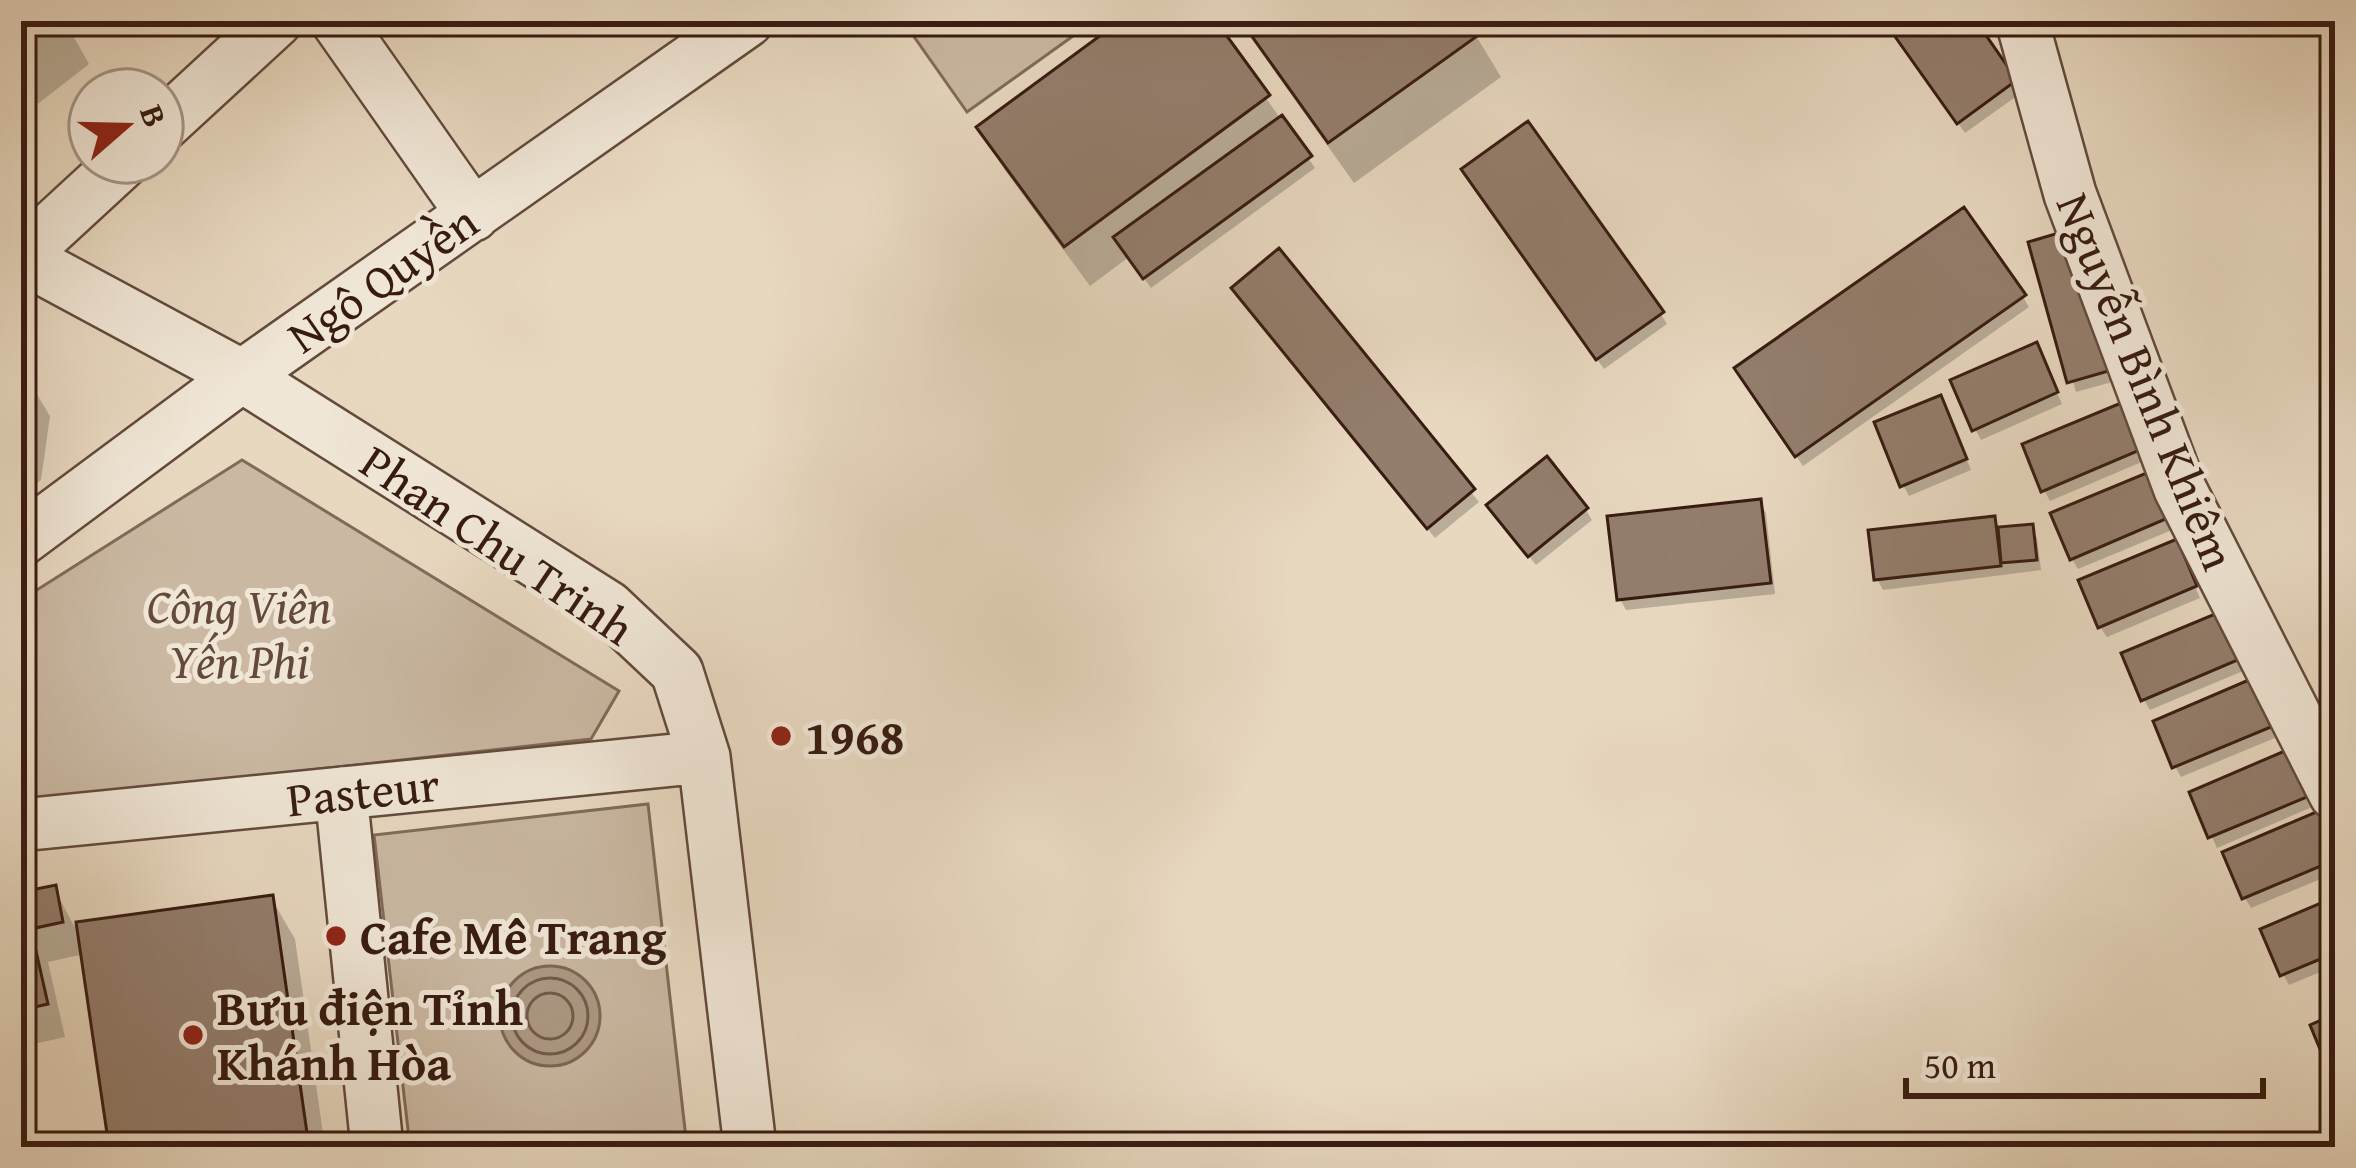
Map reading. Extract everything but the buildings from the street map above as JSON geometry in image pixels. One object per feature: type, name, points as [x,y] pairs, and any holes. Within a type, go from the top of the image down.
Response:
[{"type":"street","points":[[186,104],[276,21]]},
{"type":"street","points":[[337,21],[472,214]]},
{"type":"street","name":"Ngô Quyền","points":[[21,540],[472,214],[695,36],[747,21]]},
{"type":"street","name":"Nguyễn Bình Khiêm","points":[[2022,21],[2070,194],[2180,489],[2335,794]]},
{"type":"street","points":[[21,256],[97,186]]},
{"type":"street","name":"Phan Chu Trinh","points":[[21,256],[242,376],[608,607],[677,672],[704,757],[750,1147]]},
{"type":"street","name":"Pasteur","points":[[21,825],[704,757]]},
{"type":"street","points":[[341,793],[377,1147]]},
{"type":"green space","points":[[903,21],[1094,21],[967,112]]},
{"type":"green space","name":"Công Viên Yến Phi","points":[[242,460],[619,691],[591,739],[21,802],[21,600]]},
{"type":"green space","points":[[648,804],[687,1147],[410,1147],[374,835]]},
{"type":"water","points":[[550,966],[569,970],[585,981],[596,997],[600,1016],[596,1035],[585,1051],[569,1062],[550,1066],[531,1062],[515,1051],[504,1035],[500,1016],[504,997],[515,981],[531,970]]},
{"type":"place","name":"1968","points":[[781,736]]},
{"type":"place","name":"Cafe Mê Trang","points":[[336,936]]},
{"type":"place","name":"Bưu điện Tỉnh Khánh Hòa","points":[[193,1035]]}]
